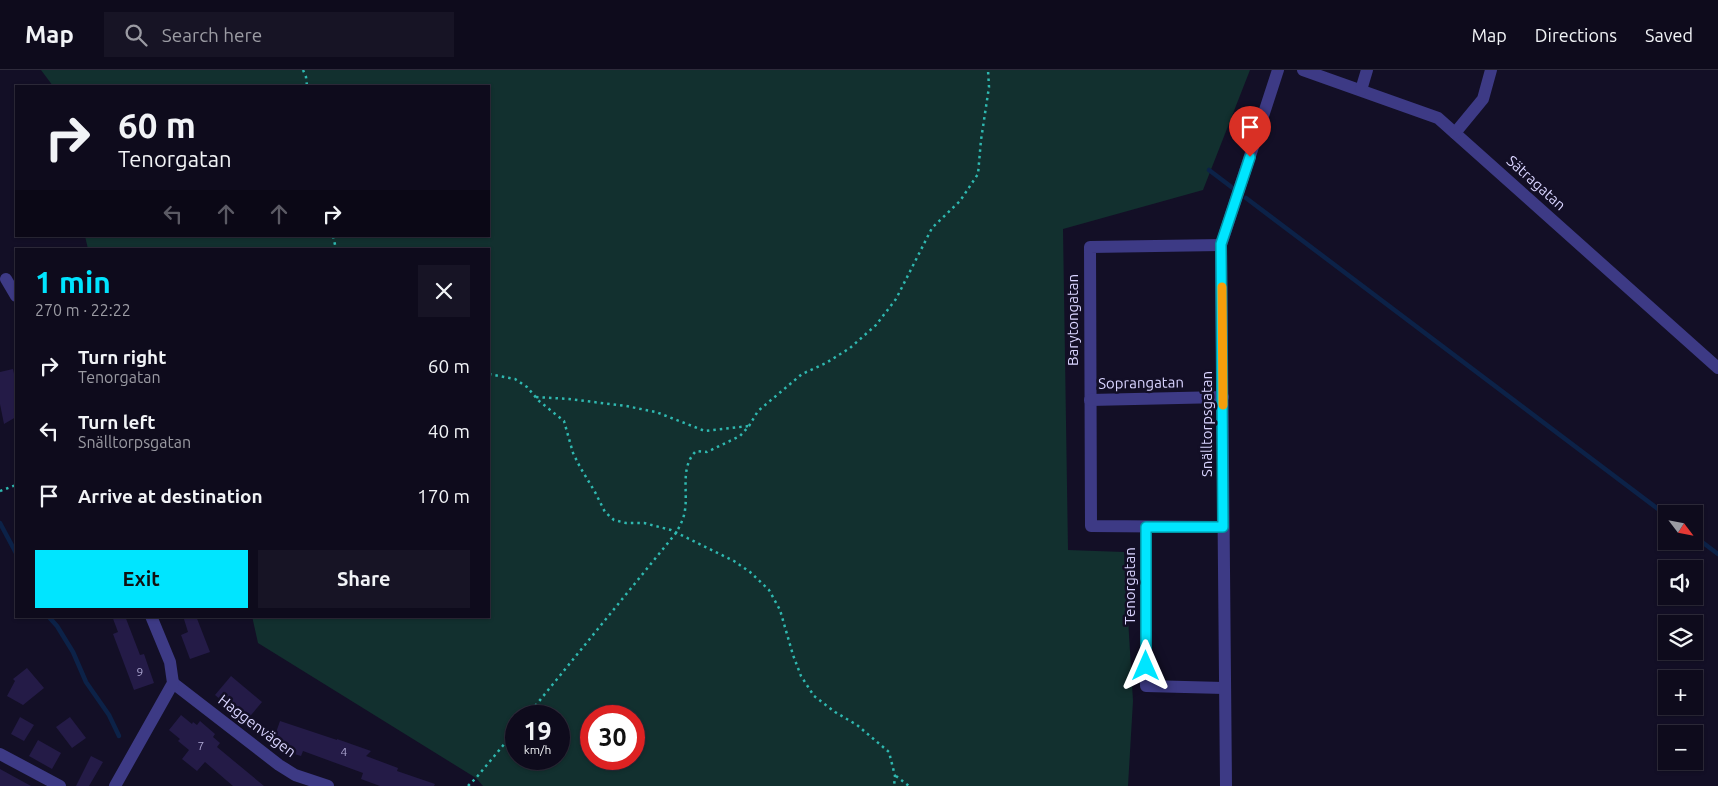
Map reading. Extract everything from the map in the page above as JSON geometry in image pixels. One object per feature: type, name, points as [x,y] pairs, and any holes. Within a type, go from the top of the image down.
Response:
[{"type":"street","name":"Snälltorpsgatan","points":[[1226,786],[1221,244],[1278,70]]},
{"type":"street","name":"Sätragatan","points":[[1304,70],[1438,118],[1718,368]]},
{"type":"street","points":[[1361,90],[1367,70]]},
{"type":"street","points":[[1455,133],[1483,99],[1491,70]]},
{"type":"street","name":"Barytongatan","points":[[1091,526],[1090,247],[1221,244]]},
{"type":"street","points":[[6,279],[15,294]]},
{"type":"street","name":"Soprangatan","points":[[1090,400],[1223,398]]},
{"type":"street","name":"Tenorgatan","points":[[1091,526],[1223,527]]},
{"type":"street","name":"Tenorgatan","points":[[1146,527],[1146,686],[1224,688]]},
{"type":"street","points":[[115,786],[173,683],[170,662],[152,618]]},
{"type":"street","name":"Haggenvägen","points":[[173,683],[278,765],[295,774],[328,786]]},
{"type":"street","points":[[0,754],[38,781],[60,786]]},
{"type":"path","points":[[303,70],[307,85]]},
{"type":"path","points":[[536,705],[676,533],[685,510],[687,468],[692,455],[696,451],[707,452],[740,436],[758,411],[802,374],[826,363],[850,348],[876,326],[896,299],[932,228],[960,201],[978,174],[989,87],[988,70]]},
{"type":"path","points":[[490,374],[515,380],[527,387],[564,421],[573,452],[605,512],[614,520],[626,523],[644,523],[676,533],[734,561],[750,572],[769,590],[780,610],[801,676],[814,696],[856,725],[889,752],[895,776],[894,786]]},
{"type":"path","points":[[536,397],[626,406],[656,412],[705,431],[749,426]]},
{"type":"path","points":[[0,491],[15,485]]},
{"type":"path","points":[[468,786],[505,743]]},
{"type":"path","points":[[895,776],[909,786]]},
{"type":"green space","points":[[41,70],[1250,70],[1203,190],[1063,229],[1068,550],[1124,552],[1133,701],[1128,786],[483,786],[476,778],[258,643],[252,618],[490,618],[490,248],[88,248],[85,237],[490,237],[490,85],[52,85]]},
{"type":"building","points":[[13,369],[15,378],[15,418],[4,424],[0,404],[0,372]]},
{"type":"building","points":[[113,618],[126,618],[140,655],[144,654],[154,683],[134,690],[113,634],[118,632]]},
{"type":"building","points":[[184,618],[197,618],[210,652],[190,659],[181,635],[188,632]]},
{"type":"building","points":[[27,668],[44,688],[23,705],[7,696],[15,681],[13,679]]},
{"type":"building","points":[[231,676],[262,702],[246,721],[215,695]]},
{"type":"building","points":[[181,715],[192,724],[193,722],[197,725],[200,721],[215,734],[213,737],[220,743],[217,747],[264,786],[233,786],[205,762],[197,771],[182,759],[189,750],[169,730]]},
{"type":"building","points":[[20,717],[34,725],[24,741],[11,734]]},
{"type":"building","points":[[70,717],[86,738],[72,748],[56,727]]},
{"type":"building","points":[[280,721],[371,751],[366,756],[398,768],[397,771],[435,784],[434,786],[380,786],[361,779],[363,773],[303,751],[301,756],[271,747]]},
{"type":"building","points":[[38,740],[61,753],[52,769],[29,756]]},
{"type":"building","points":[[91,756],[103,762],[89,786],[76,786]]},
{"type":"building","points":[[0,769],[31,786],[0,786]]},
{"type":"waterway","points":[[1209,170],[1238,192]]},
{"type":"waterway","points":[[1246,198],[1658,509]]},
{"type":"waterway","points":[[0,523],[15,551]]},
{"type":"waterway","points":[[1703,543],[1718,554]]},
{"type":"waterway","points":[[50,618],[73,652],[86,682],[109,715],[119,736]]},
{"type":"slow traffic","points":[[1222,287],[1223,405]]},
{"type":"route","points":[[1146,666],[1146,527],[1223,527],[1221,244],[1250,157]]}]
